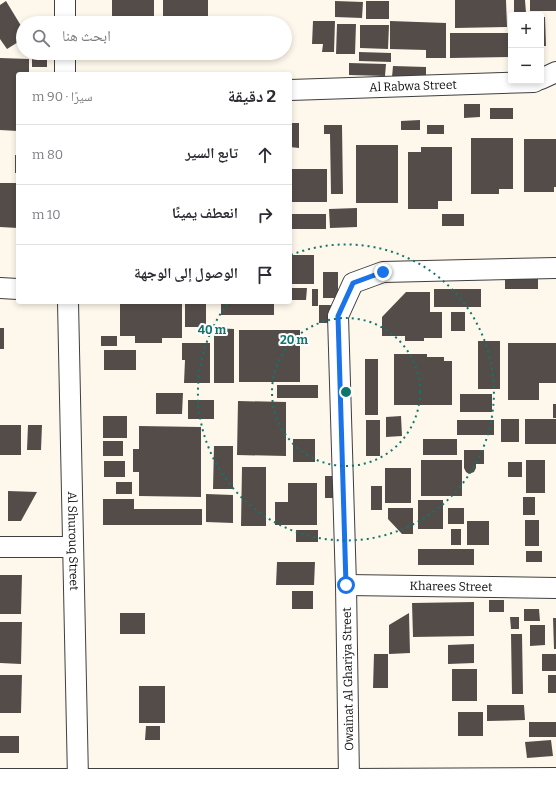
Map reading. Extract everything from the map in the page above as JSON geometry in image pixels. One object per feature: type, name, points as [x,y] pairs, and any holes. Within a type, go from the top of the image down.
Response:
[{"type":"street","points":[[65,0],[65,16]]},
{"type":"street","points":[[65,60],[65,72]]},
{"type":"street","points":[[544,78],[556,72]]},
{"type":"street","name":"Al Rabwa Street","points":[[292,90],[508,83]]},
{"type":"street","name":"Owainat Al Ghariya Street","points":[[349,779],[346,585],[338,316],[353,283],[383,272],[556,268]]},
{"type":"street","points":[[0,288],[16,289]]},
{"type":"street","name":"Al Shurouq Street","points":[[68,304],[78,779]]},
{"type":"street","points":[[0,547],[72,547]]},
{"type":"street","name":"Kharees Street","points":[[346,585],[556,588]]},
{"type":"street","points":[[0,779],[556,778]]},
{"type":"building","points":[[112,0],[154,0],[154,16],[112,16]]},
{"type":"building","points":[[163,0],[208,0],[208,16],[163,16]]},
{"type":"building","points":[[455,0],[506,0],[507,27],[455,28]]},
{"type":"building","points":[[514,0],[525,0],[526,12],[514,12]]},
{"type":"building","points":[[530,0],[556,0],[556,11],[530,11]]},
{"type":"building","points":[[6,1],[16,17],[16,43],[7,49],[0,39],[0,5]]},
{"type":"building","points":[[335,1],[363,2],[362,18],[335,17]]},
{"type":"building","points":[[366,1],[389,1],[389,19],[366,19]]},
{"type":"building","points":[[544,17],[545,17],[546,46],[544,46]]},
{"type":"building","points":[[313,21],[335,21],[334,52],[322,52],[323,44],[312,44]]},
{"type":"building","points":[[390,21],[446,23],[446,58],[426,58],[426,50],[390,49]]},
{"type":"building","points":[[337,24],[356,24],[355,54],[336,54]]},
{"type":"building","points":[[360,25],[389,25],[388,49],[360,48]]},
{"type":"building","points":[[450,33],[508,33],[508,57],[450,58]]},
{"type":"building","points":[[359,52],[391,53],[391,62],[359,61]]},
{"type":"building","points":[[0,58],[29,60],[29,72],[16,72],[16,131],[0,130]]},
{"type":"building","points":[[32,60],[47,60],[47,67],[32,67]]},
{"type":"building","points":[[349,63],[386,64],[385,76],[349,75]]},
{"type":"building","points":[[393,66],[426,67],[426,77],[392,77]]},
{"type":"building","points":[[464,104],[480,104],[480,117],[464,118]]},
{"type":"building","points":[[490,108],[513,108],[513,119],[490,119]]},
{"type":"building","points":[[420,120],[420,130],[401,130],[401,121]]},
{"type":"building","points":[[292,123],[299,123],[299,148],[292,147]]},
{"type":"building","points":[[324,125],[342,125],[343,194],[331,194],[330,134],[324,134]]},
{"type":"building","points":[[427,125],[444,125],[444,134],[427,134]]},
{"type":"building","points":[[471,138],[513,138],[513,189],[499,189],[499,194],[471,194]]},
{"type":"building","points":[[524,139],[556,139],[556,187],[554,187],[554,192],[524,192]]},
{"type":"building","points":[[356,145],[398,145],[398,203],[356,203]]},
{"type":"building","points":[[421,147],[452,147],[452,201],[438,201],[438,209],[408,209],[408,152],[421,152]]},
{"type":"building","points":[[15,155],[16,155],[16,173]]},
{"type":"building","points":[[292,169],[327,169],[327,202],[292,202]]},
{"type":"building","points":[[0,183],[16,183],[16,228],[0,227]]},
{"type":"building","points":[[357,208],[357,227],[330,228],[329,209]]},
{"type":"building","points":[[292,214],[326,214],[326,229],[292,229]]},
{"type":"building","points":[[442,214],[464,214],[464,226],[442,226]]},
{"type":"building","points":[[292,255],[314,255],[314,284],[292,284]]},
{"type":"building","points":[[323,272],[338,272],[338,298],[323,298]]},
{"type":"building","points":[[505,272],[538,272],[538,289],[505,289]]},
{"type":"building","points":[[292,288],[307,288],[306,300],[292,300]]},
{"type":"building","points":[[312,289],[318,289],[318,306],[312,306]]},
{"type":"building","points":[[434,289],[481,289],[481,307],[434,307]]},
{"type":"building","points":[[406,292],[430,292],[430,312],[442,312],[442,338],[424,338],[424,341],[405,341],[405,336],[382,336],[382,317]]},
{"type":"building","points":[[120,304],[182,304],[182,338],[162,338],[162,343],[135,343],[135,336],[120,336]]},
{"type":"building","points":[[185,304],[206,304],[206,327],[185,327]]},
{"type":"building","points":[[221,304],[274,304],[274,315],[221,315]]},
{"type":"building","points":[[319,305],[338,305],[338,323],[319,323]]},
{"type":"building","points":[[451,312],[465,312],[465,331],[451,331]]},
{"type":"building","points":[[0,328],[4,328],[4,349],[0,349]]},
{"type":"building","points":[[214,328],[234,329],[234,383],[214,383]]},
{"type":"building","points":[[239,330],[300,330],[300,382],[239,382]]},
{"type":"building","points":[[101,336],[117,336],[117,346],[101,346]]},
{"type":"building","points":[[478,341],[500,341],[500,389],[478,389]]},
{"type":"building","points":[[182,343],[210,343],[210,383],[184,383],[185,360],[182,360]]},
{"type":"building","points":[[508,343],[556,343],[556,383],[539,383],[539,400],[508,400]]},
{"type":"building","points":[[104,350],[136,350],[136,370],[104,370]]},
{"type":"building","points":[[394,354],[427,354],[427,357],[444,357],[444,361],[452,361],[452,405],[394,405]]},
{"type":"building","points":[[365,359],[378,359],[378,415],[365,415]]},
{"type":"building","points":[[277,385],[318,385],[318,398],[277,398]]},
{"type":"building","points":[[156,393],[183,393],[182,414],[156,414]]},
{"type":"building","points":[[460,394],[492,394],[492,412],[460,412]]},
{"type":"building","points":[[188,400],[214,400],[214,419],[188,419]]},
{"type":"building","points":[[238,401],[286,402],[286,456],[237,455]]},
{"type":"building","points":[[553,404],[556,404],[556,418],[553,418]]},
{"type":"building","points":[[103,416],[127,416],[127,438],[103,438]]},
{"type":"building","points":[[401,416],[402,436],[386,437],[386,417]]},
{"type":"building","points":[[501,419],[519,419],[519,442],[501,442]]},
{"type":"building","points":[[525,419],[556,419],[556,444],[525,444]]},
{"type":"building","points":[[366,420],[380,420],[380,456],[366,456]]},
{"type":"building","points":[[457,420],[494,420],[494,435],[457,435]]},
{"type":"building","points":[[0,425],[21,425],[21,455],[0,455]]},
{"type":"building","points":[[28,425],[42,425],[41,450],[27,450]]},
{"type":"building","points":[[139,426],[201,427],[201,497],[139,496],[139,472],[133,472],[133,449],[139,449]]},
{"type":"building","points":[[293,439],[315,439],[315,462],[293,462]]},
{"type":"building","points":[[423,439],[457,439],[457,455],[423,455]]},
{"type":"building","points":[[103,441],[123,441],[123,456],[103,456]]},
{"type":"building","points":[[214,446],[233,446],[233,489],[213,489]]},
{"type":"building","points":[[464,450],[484,450],[484,464],[476,464],[474,472],[469,474],[464,468]]},
{"type":"building","points":[[421,460],[462,460],[462,496],[421,496]]},
{"type":"building","points":[[526,460],[545,460],[545,493],[526,493]]},
{"type":"building","points":[[104,461],[125,461],[125,477],[104,477]]},
{"type":"building","points":[[508,462],[522,462],[522,477],[508,477]]},
{"type":"building","points":[[242,467],[266,467],[266,526],[241,526]]},
{"type":"building","points":[[385,468],[411,468],[411,503],[385,503]]},
{"type":"building","points":[[325,476],[337,476],[337,498],[325,498]]},
{"type":"building","points":[[116,482],[132,482],[132,494],[116,494]]},
{"type":"building","points":[[288,483],[317,483],[317,525],[275,525],[275,502],[288,502]]},
{"type":"building","points":[[371,486],[382,486],[382,510],[371,510]]},
{"type":"building","points":[[8,491],[37,492],[21,521],[8,521]]},
{"type":"building","points":[[206,494],[233,495],[233,523],[206,522]]},
{"type":"building","points":[[523,497],[535,497],[535,515],[523,515]]},
{"type":"building","points":[[103,499],[134,499],[134,509],[202,509],[202,525],[103,525]]},
{"type":"building","points":[[418,500],[443,500],[443,529],[418,529]]},
{"type":"building","points":[[388,508],[413,508],[413,534],[402,534],[388,519]]},
{"type":"building","points":[[448,508],[464,508],[464,524],[448,524]]},
{"type":"building","points":[[525,520],[539,520],[539,546],[525,546]]},
{"type":"building","points":[[467,521],[489,521],[489,545],[467,545]]},
{"type":"building","points":[[451,529],[461,529],[461,545],[451,545]]},
{"type":"building","points":[[296,530],[318,530],[318,542],[296,542]]},
{"type":"building","points":[[418,549],[474,549],[474,565],[418,565]]},
{"type":"building","points":[[526,551],[542,551],[542,562],[526,562]]},
{"type":"building","points":[[277,562],[315,562],[314,585],[276,585]]},
{"type":"building","points":[[0,575],[22,575],[21,614],[0,614]]},
{"type":"building","points":[[292,591],[313,591],[313,609],[292,609]]},
{"type":"building","points":[[489,600],[504,600],[504,612],[489,612]]},
{"type":"building","points":[[474,602],[474,636],[413,637],[412,603]]},
{"type":"building","points":[[524,609],[539,609],[540,621],[524,621]]},
{"type":"building","points":[[120,613],[145,613],[145,634],[120,634]]},
{"type":"building","points":[[409,613],[410,653],[389,654],[389,625]]},
{"type":"building","points":[[510,617],[519,617],[519,629],[511,629]]},
{"type":"building","points":[[553,618],[556,618],[556,649],[554,649]]},
{"type":"building","points":[[0,622],[22,622],[21,664],[0,663]]},
{"type":"building","points":[[530,625],[545,625],[545,645],[530,646]]},
{"type":"building","points":[[511,634],[522,634],[523,694],[512,694]]},
{"type":"building","points":[[474,644],[474,663],[448,664],[448,645]]},
{"type":"building","points":[[374,654],[388,654],[388,688],[373,688]]},
{"type":"building","points":[[542,654],[556,654],[556,671],[542,671]]},
{"type":"building","points":[[452,669],[477,669],[477,701],[452,701]]},
{"type":"building","points":[[0,675],[22,675],[21,713],[0,713]]},
{"type":"building","points":[[548,675],[556,675],[556,693],[548,693]]},
{"type":"building","points":[[139,686],[165,686],[165,723],[139,723]]},
{"type":"building","points":[[487,705],[524,705],[525,720],[487,721]]},
{"type":"building","points":[[458,712],[483,712],[483,736],[458,736]]},
{"type":"building","points":[[529,722],[556,722],[556,737],[529,737]]},
{"type":"building","points":[[146,726],[160,726],[160,740],[145,740]]},
{"type":"building","points":[[0,736],[19,736],[19,753],[0,753]]},
{"type":"building","points":[[551,740],[553,756],[527,758],[525,742]]},
{"type":"route","points":[[346,585],[338,316],[353,283],[383,272]]}]
